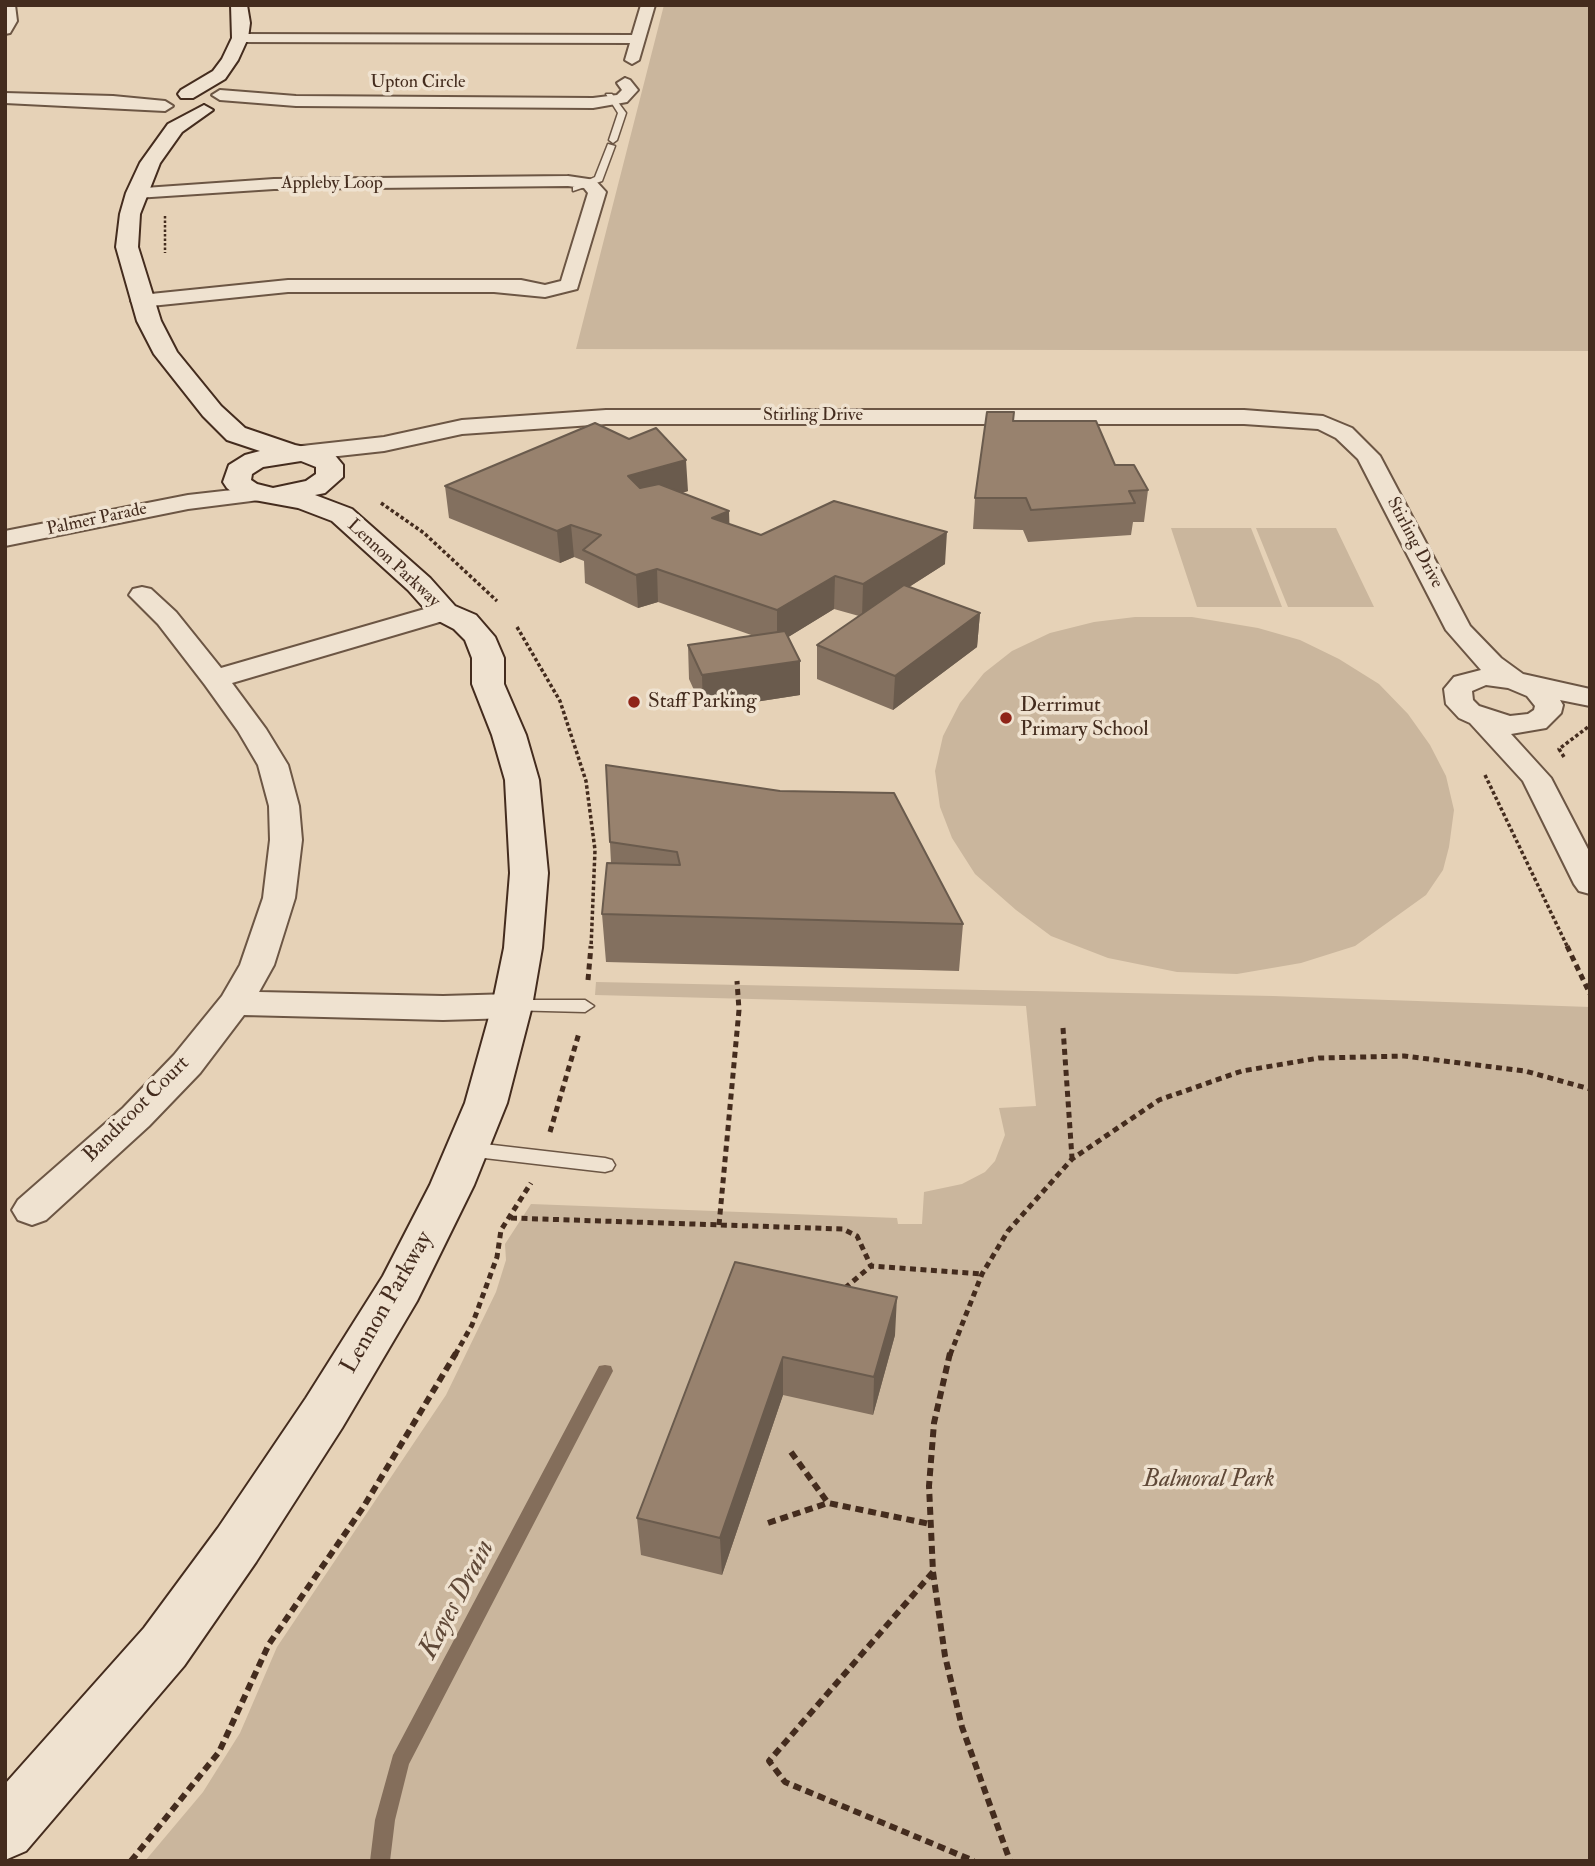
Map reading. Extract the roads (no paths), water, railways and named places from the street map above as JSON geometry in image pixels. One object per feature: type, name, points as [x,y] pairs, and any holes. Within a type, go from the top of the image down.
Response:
[{"type":"street","points":[[5,30],[10,21],[8,5]]},
{"type":"street","points":[[239,5],[242,23],[240,38],[638,39]]},
{"type":"street","points":[[611,99],[628,95],[630,90],[625,83],[648,5]]},
{"type":"street","name":"Lennon Parkway","points":[[175,106],[214,102],[219,75],[240,38]]},
{"type":"street","name":"Lennon Parkway","points":[[219,75],[175,106],[136,193],[130,214],[127,247],[141,301],[166,354],[212,411],[236,434],[324,459],[330,465],[342,515]]},
{"type":"street","points":[[5,98],[175,106],[214,102]]},
{"type":"street","name":"Upton Circle","points":[[214,102],[540,103],[611,99]]},
{"type":"street","name":"Appleby Loop","points":[[136,193],[274,184],[582,186]]},
{"type":"street","points":[[141,301],[288,286],[498,287],[529,290],[570,285],[574,279],[572,269],[591,205],[582,186]]},
{"type":"street","name":"Stirling Drive","points":[[297,453],[384,444],[462,427],[560,418],[1244,416],[1323,423],[1344,433],[1368,456],[1459,630],[1491,664],[1519,682],[1587,708]]},
{"type":"street","points":[[236,434],[242,468]]},
{"type":"street","name":"Stirling Drive","points":[[334,473],[384,444]]},
{"type":"street","points":[[297,453],[266,457],[242,468],[236,477],[241,487],[266,495],[302,492],[334,473]]},
{"type":"street","name":"Palmer Parade","points":[[188,502],[242,468]]},
{"type":"street","name":"Lennon Parkway","points":[[5,1830],[164,1647],[237,1545],[324,1413],[400,1288],[467,1149],[486,1103],[512,1006],[523,948],[529,873],[527,828],[519,769],[509,735],[488,684],[462,663],[441,628],[444,612],[419,584],[342,515],[304,501],[266,495]]},
{"type":"street","name":"Palmer Parade","points":[[5,539],[188,502],[266,495]]},
{"type":"street","name":"Bandicoot Court","points":[[32,1210],[136,1116],[187,1064],[235,1003],[257,965],[279,898],[286,839],[284,806],[273,765],[252,729],[215,679],[167,618],[142,596]]},
{"type":"street","points":[[215,679],[444,612]]},
{"type":"street","name":"Stirling Drive","points":[[1459,630],[1464,683],[1457,696],[1461,704],[1481,718]]},
{"type":"street","points":[[1464,683],[1485,677],[1519,682],[1537,691],[1549,705],[1539,720],[1536,778]]},
{"type":"street","points":[[1481,718],[1510,725],[1587,708]]},
{"type":"street","points":[[1481,718],[1536,778],[1590,884]]},
{"type":"street","points":[[235,1003],[443,1008],[512,1006]]},
{"type":"lane","points":[[582,186],[599,178],[604,170],[622,113],[611,99]]},
{"type":"lane","points":[[512,1006],[585,1006]]},
{"type":"lane","points":[[467,1149],[605,1166]]},
{"type":"waterway","name":"Kayes Drain","points":[[380,1861],[385,1820],[400,1762],[605,1371]]},
{"type":"place","name":"Staff Parking","points":[[634,702]]},
{"type":"place","name":"Derrimut Primary School","points":[[1006,718]]},
{"type":"park label","name":"Balmoral Park","points":[[1209,1481]]}]
